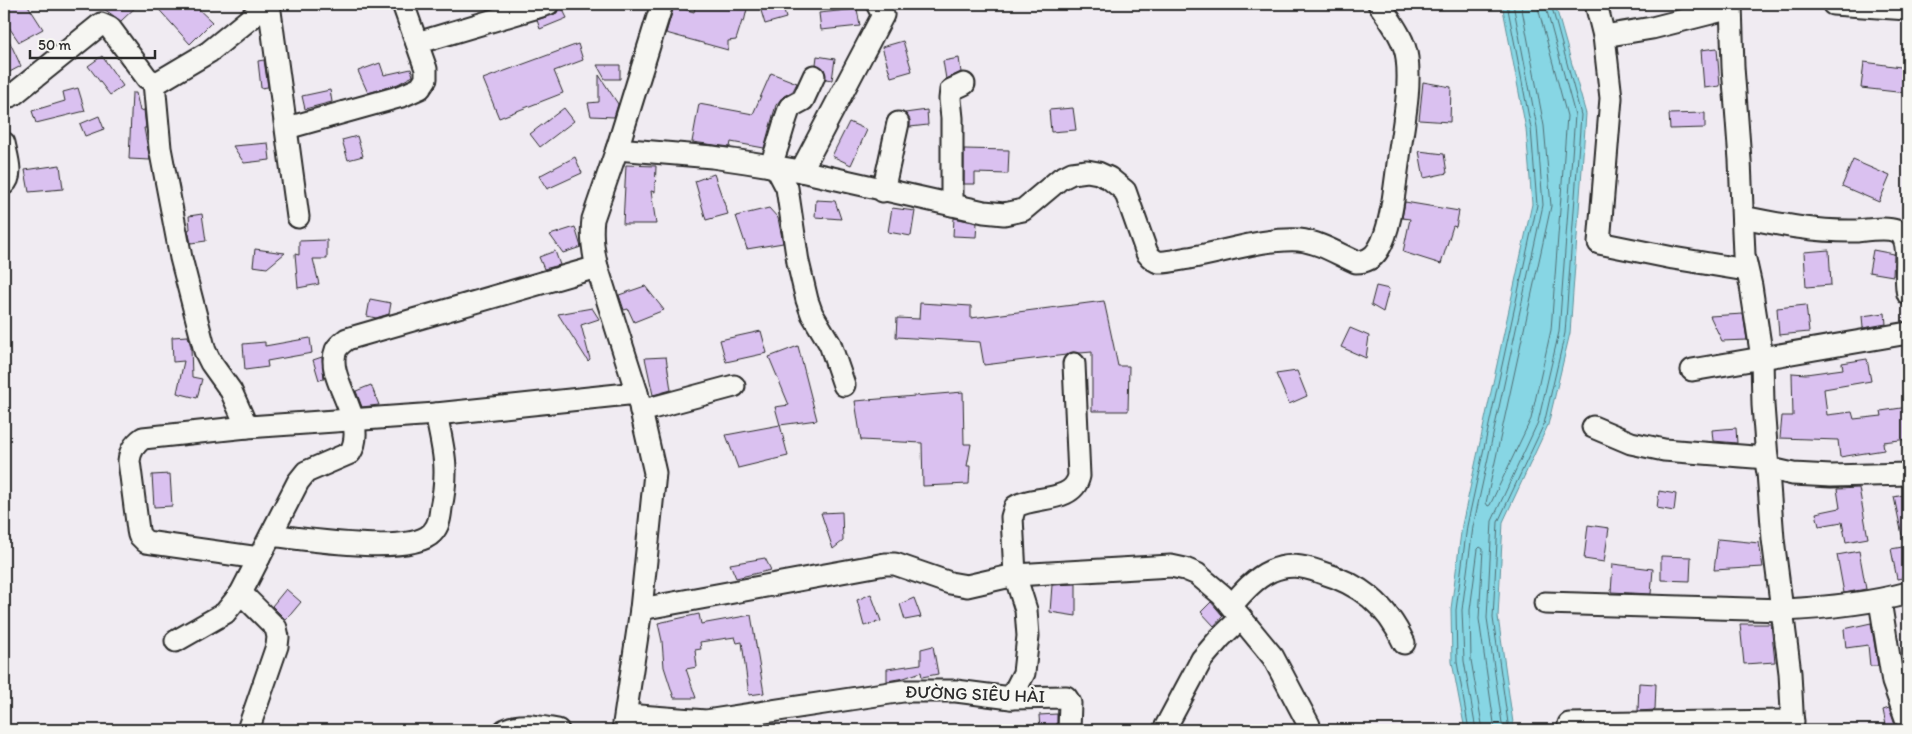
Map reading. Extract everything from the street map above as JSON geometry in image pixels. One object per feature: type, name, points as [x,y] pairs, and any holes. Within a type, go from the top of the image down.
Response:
[{"type":"street","points":[[4,94],[10,96],[14,94],[101,24],[110,28],[147,78],[154,82],[160,81],[209,52],[268,4]]},
{"type":"street","points":[[268,4],[298,217]]},
{"type":"street","points":[[286,128],[402,96],[420,88],[426,79],[426,69],[403,4]]},
{"type":"street","points":[[417,43],[548,4]]},
{"type":"street","points":[[624,723],[641,609],[655,473],[639,402],[593,254],[591,231],[593,219],[662,4]]},
{"type":"street","points":[[801,171],[883,15],[877,4]]},
{"type":"street","points":[[617,149],[712,157],[801,171],[883,191],[984,212],[1004,214],[1023,210],[1060,179],[1072,173],[1087,171],[1109,178],[1125,191],[1147,253],[1155,261],[1164,262],[1209,255],[1259,244],[1289,240],[1302,240],[1356,262],[1368,260],[1380,248],[1391,211],[1406,106],[1407,57],[1404,47],[1379,4]]},
{"type":"street","points":[[1596,4],[1604,36],[1611,98],[1599,242],[1673,258],[1746,270]]},
{"type":"street","points":[[1833,4],[1903,7]]},
{"type":"street","points":[[1569,724],[1793,726],[1783,610],[1773,539],[1762,358],[1751,286],[1744,255],[1731,6],[1652,28],[1604,36]]},
{"type":"street","points":[[814,76],[803,100],[790,107],[781,129],[773,167],[787,188],[798,262],[807,300],[812,314],[830,344],[844,385]]},
{"type":"street","points":[[154,82],[160,148],[181,258],[205,351],[211,363],[231,391],[247,427]]},
{"type":"street","points":[[952,205],[952,118],[950,99],[951,90],[964,84]]},
{"type":"street","points":[[883,191],[898,124]]},
{"type":"street","points":[[4,143],[9,174],[4,184]]},
{"type":"street","points":[[1743,217],[1813,230],[1890,230],[1900,232],[1906,245],[1906,285],[1908,294]]},
{"type":"street","points":[[176,641],[225,613],[242,593],[298,482],[306,472],[350,453],[355,440],[353,420],[335,368],[336,350],[347,339],[597,267]]},
{"type":"street","points":[[1692,370],[1908,333]]},
{"type":"street","points":[[1011,698],[1024,673],[1028,636],[1026,610],[1015,575],[1012,517],[1015,507],[1019,504],[1064,494],[1078,482],[1074,364]]},
{"type":"street","points":[[259,558],[146,542],[142,539],[138,530],[129,461],[133,448],[143,438],[247,427],[639,402],[734,386]]},
{"type":"street","points":[[271,535],[349,545],[412,542],[424,539],[432,533],[438,524],[444,494],[446,466],[436,414]]},
{"type":"street","points":[[1593,427],[1631,443],[1664,450],[1767,463],[1794,474],[1831,476],[1908,474]]},
{"type":"street","points":[[641,609],[884,564],[895,564],[950,583],[967,586],[1015,575],[1171,566],[1197,574],[1222,595],[1273,657],[1309,726],[1309,730]]},
{"type":"street","points":[[1164,730],[1202,658],[1220,638],[1236,612],[1245,589],[1272,570],[1284,567],[1305,567],[1340,578],[1368,594],[1377,603],[1397,628],[1404,643]]},
{"type":"street","points":[[242,593],[276,628],[278,637],[277,646],[248,730]]},
{"type":"street","points":[[1545,603],[1783,610],[1822,608],[1880,600],[1908,593]]},
{"type":"street","points":[[1880,600],[1893,682],[1908,724]]},
{"type":"street","name":"ĐƯỜNG SIÊU HÀI","points":[[624,723],[706,721],[903,691],[956,691],[1011,698],[1066,697],[1070,703],[1069,730]]},
{"type":"street","points":[[505,730],[525,725],[558,730]]},
{"type":"water","points":[[1502,4],[1555,4],[1586,114],[1570,333],[1548,425],[1503,522],[1498,617],[1514,730],[1465,730],[1452,662],[1451,609],[1462,525],[1532,204],[1526,129]]},
{"type":"building","points":[[4,4],[27,4],[43,29],[19,42],[4,20]]},
{"type":"building","points":[[97,4],[139,4],[121,21]]},
{"type":"building","points":[[154,4],[193,4],[212,22],[190,44]]},
{"type":"building","points":[[560,4],[567,18],[540,29],[537,20],[557,13]]},
{"type":"building","points":[[696,4],[729,4],[747,9],[744,22],[742,21],[736,40],[728,41],[728,50],[666,33],[674,6],[694,12]]},
{"type":"building","points":[[759,4],[782,4],[786,18],[765,24]]},
{"type":"building","points":[[857,9],[860,26],[821,30],[819,13]]},
{"type":"building","points":[[4,30],[21,66],[4,75]]},
{"type":"building","points":[[903,41],[912,71],[891,77],[882,47]]},
{"type":"building","points":[[578,44],[583,60],[554,71],[563,93],[499,118],[483,79]]},
{"type":"building","points":[[1717,48],[1720,86],[1704,88],[1701,50]]},
{"type":"building","points":[[102,56],[123,86],[110,95],[88,66]]},
{"type":"building","points":[[817,56],[835,59],[832,80],[826,79],[824,69],[816,64]]},
{"type":"building","points":[[959,58],[961,72],[946,79],[943,61]]},
{"type":"building","points":[[264,60],[268,87],[261,88],[258,61]]},
{"type":"building","points":[[1864,62],[1908,68],[1906,93],[1861,88]]},
{"type":"building","points":[[380,63],[384,75],[411,69],[413,76],[398,84],[368,93],[358,71]]},
{"type":"building","points":[[597,65],[620,65],[620,79],[605,79]]},
{"type":"building","points":[[771,73],[797,83],[793,91],[784,96],[776,105],[764,148],[731,142],[730,147],[692,142],[699,104],[753,114]]},
{"type":"building","points":[[599,75],[618,104],[614,117],[591,116],[588,103],[599,102]]},
{"type":"building","points":[[1423,82],[1451,87],[1450,122],[1419,120]]},
{"type":"building","points":[[78,88],[85,111],[36,123],[32,111],[65,101],[63,92]]},
{"type":"building","points":[[330,90],[332,102],[305,109],[302,96]]},
{"type":"building","points":[[132,93],[136,93],[140,111],[144,110],[146,128],[144,128],[150,160],[129,159]]},
{"type":"building","points":[[564,108],[574,121],[540,147],[530,134]]},
{"type":"building","points":[[1073,108],[1076,130],[1051,132],[1049,110]]},
{"type":"building","points":[[927,110],[928,125],[910,127],[910,120],[905,113]]},
{"type":"building","points":[[1705,113],[1705,128],[1670,129],[1669,114]]},
{"type":"building","points":[[99,116],[104,129],[85,136],[80,124]]},
{"type":"building","points":[[849,122],[867,130],[851,165],[832,156]]},
{"type":"building","points":[[357,136],[363,156],[348,160],[342,140]]},
{"type":"building","points":[[268,143],[270,160],[244,163],[233,146]]},
{"type":"building","points":[[964,149],[1009,150],[1008,174],[975,173],[975,184],[964,184]]},
{"type":"building","points":[[1419,151],[1444,154],[1447,173],[1424,178]]},
{"type":"building","points":[[575,157],[582,173],[547,189],[539,176]]},
{"type":"building","points":[[1853,160],[1890,176],[1879,202],[1842,186]]},
{"type":"building","points":[[60,165],[63,189],[29,192],[25,170]]},
{"type":"building","points":[[626,165],[656,166],[655,192],[651,191],[656,224],[623,224]]},
{"type":"building","points":[[714,174],[728,214],[706,220],[695,181]]},
{"type":"building","points":[[816,200],[835,201],[841,219],[815,217]]},
{"type":"building","points":[[1405,202],[1459,211],[1456,227],[1453,226],[1441,264],[1403,252],[1410,219],[1402,218]]},
{"type":"building","points":[[769,208],[778,218],[783,243],[747,249],[736,216]]},
{"type":"building","points":[[892,208],[915,211],[911,236],[888,232]]},
{"type":"building","points":[[202,214],[206,241],[191,243],[188,230],[190,229],[189,216]]},
{"type":"building","points":[[954,218],[977,223],[976,237],[953,236]]},
{"type":"building","points":[[575,227],[581,247],[563,253],[550,235]]},
{"type":"building","points":[[327,240],[327,259],[313,259],[319,284],[298,288],[295,254],[299,255],[299,241]]},
{"type":"building","points":[[255,249],[285,253],[267,268],[253,266]]},
{"type":"building","points":[[1829,250],[1831,285],[1806,287],[1804,252]]},
{"type":"building","points":[[1873,250],[1894,254],[1893,276],[1869,272]]},
{"type":"building","points":[[555,251],[560,265],[544,269],[539,257]]},
{"type":"building","points":[[645,286],[664,310],[634,322],[628,309],[624,310],[619,295]]},
{"type":"building","points":[[1376,286],[1389,289],[1383,312],[1371,305]]},
{"type":"building","points":[[370,299],[391,303],[389,314],[376,318],[367,316]]},
{"type":"building","points":[[1104,301],[1118,366],[1129,366],[1128,411],[1092,411],[1092,352],[1073,352],[1066,355],[984,365],[980,342],[896,337],[897,318],[919,319],[920,303],[971,306],[971,318]]},
{"type":"building","points":[[1806,305],[1809,332],[1779,335],[1777,308]]},
{"type":"building","points":[[592,308],[599,319],[581,325],[590,359],[588,361],[558,314]]},
{"type":"building","points":[[1885,313],[1886,324],[1863,328],[1862,316]]},
{"type":"building","points":[[1743,314],[1747,340],[1722,341],[1710,316]]},
{"type":"building","points":[[1350,328],[1369,336],[1366,358],[1341,347]]},
{"type":"building","points":[[761,331],[767,353],[726,362],[720,340]]},
{"type":"building","points":[[188,336],[191,347],[192,377],[202,379],[197,398],[177,393],[184,361],[173,362],[172,337]]},
{"type":"building","points":[[310,338],[312,353],[267,361],[268,367],[245,370],[243,344],[265,342],[265,346]]},
{"type":"building","points":[[798,346],[817,420],[780,425],[775,407],[789,405],[769,357]]},
{"type":"building","points":[[322,357],[324,379],[319,380],[313,360]]},
{"type":"building","points":[[666,357],[671,390],[653,395],[645,358]]},
{"type":"building","points":[[1867,359],[1871,381],[1824,389],[1827,415],[1852,412],[1854,419],[1882,416],[1881,411],[1908,407],[1908,439],[1883,442],[1884,450],[1840,457],[1838,440],[1780,438],[1782,416],[1793,416],[1792,373],[1806,374],[1843,369],[1842,363]]},
{"type":"building","points":[[1297,371],[1307,396],[1289,404],[1276,374]]},
{"type":"building","points":[[371,385],[379,405],[362,407],[356,391]]},
{"type":"building","points":[[963,392],[964,444],[971,444],[967,466],[970,466],[969,484],[923,486],[922,443],[861,440],[855,401]]},
{"type":"building","points":[[780,425],[788,456],[738,468],[726,435]]},
{"type":"building","points":[[1736,428],[1737,443],[1713,441],[1712,430]]},
{"type":"building","points":[[170,474],[172,506],[154,507],[152,475]]},
{"type":"building","points":[[1859,488],[1868,538],[1846,542],[1842,522],[1819,526],[1816,513],[1840,508],[1837,489]]},
{"type":"building","points":[[1659,491],[1676,494],[1674,511],[1657,508]]},
{"type":"building","points":[[1908,494],[1908,535],[1902,535],[1894,497]]},
{"type":"building","points":[[842,512],[843,541],[833,549],[821,513]]},
{"type":"building","points":[[1588,525],[1609,528],[1604,562],[1584,559]]},
{"type":"building","points":[[1718,539],[1759,543],[1763,567],[1714,570]]},
{"type":"building","points":[[1908,546],[1908,577],[1897,579],[1891,549]]},
{"type":"building","points":[[1859,551],[1866,589],[1844,593],[1837,555]]},
{"type":"building","points":[[1661,556],[1691,557],[1690,581],[1661,580]]},
{"type":"building","points":[[765,558],[771,570],[736,578],[730,564]]},
{"type":"building","points":[[1613,564],[1653,569],[1651,594],[1611,592]]},
{"type":"building","points":[[1076,584],[1076,616],[1050,612],[1052,585]]},
{"type":"building","points":[[286,589],[301,602],[286,620],[272,606]]},
{"type":"building","points":[[871,594],[881,621],[864,626],[857,600]]},
{"type":"building","points":[[914,598],[921,617],[905,620],[900,604]]},
{"type":"building","points":[[1211,602],[1223,616],[1214,626],[1201,612]]},
{"type":"building","points":[[699,614],[701,624],[751,615],[764,693],[749,695],[742,642],[737,643],[735,637],[700,642],[701,649],[695,650],[697,667],[686,669],[696,698],[674,698],[664,667],[662,641],[658,623]]},
{"type":"building","points":[[1871,623],[1878,666],[1870,666],[1868,645],[1846,648],[1844,629]]},
{"type":"building","points":[[1740,624],[1771,624],[1775,662],[1744,664]]},
{"type":"building","points":[[933,646],[938,674],[922,677],[921,672],[887,681],[887,669],[921,664],[921,649]]},
{"type":"building","points":[[1639,683],[1656,684],[1655,710],[1638,711]]},
{"type":"building","points":[[1889,708],[1898,730],[1887,730],[1883,710]]},
{"type":"building","points":[[1057,714],[1057,730],[1040,730],[1039,715]]}]
